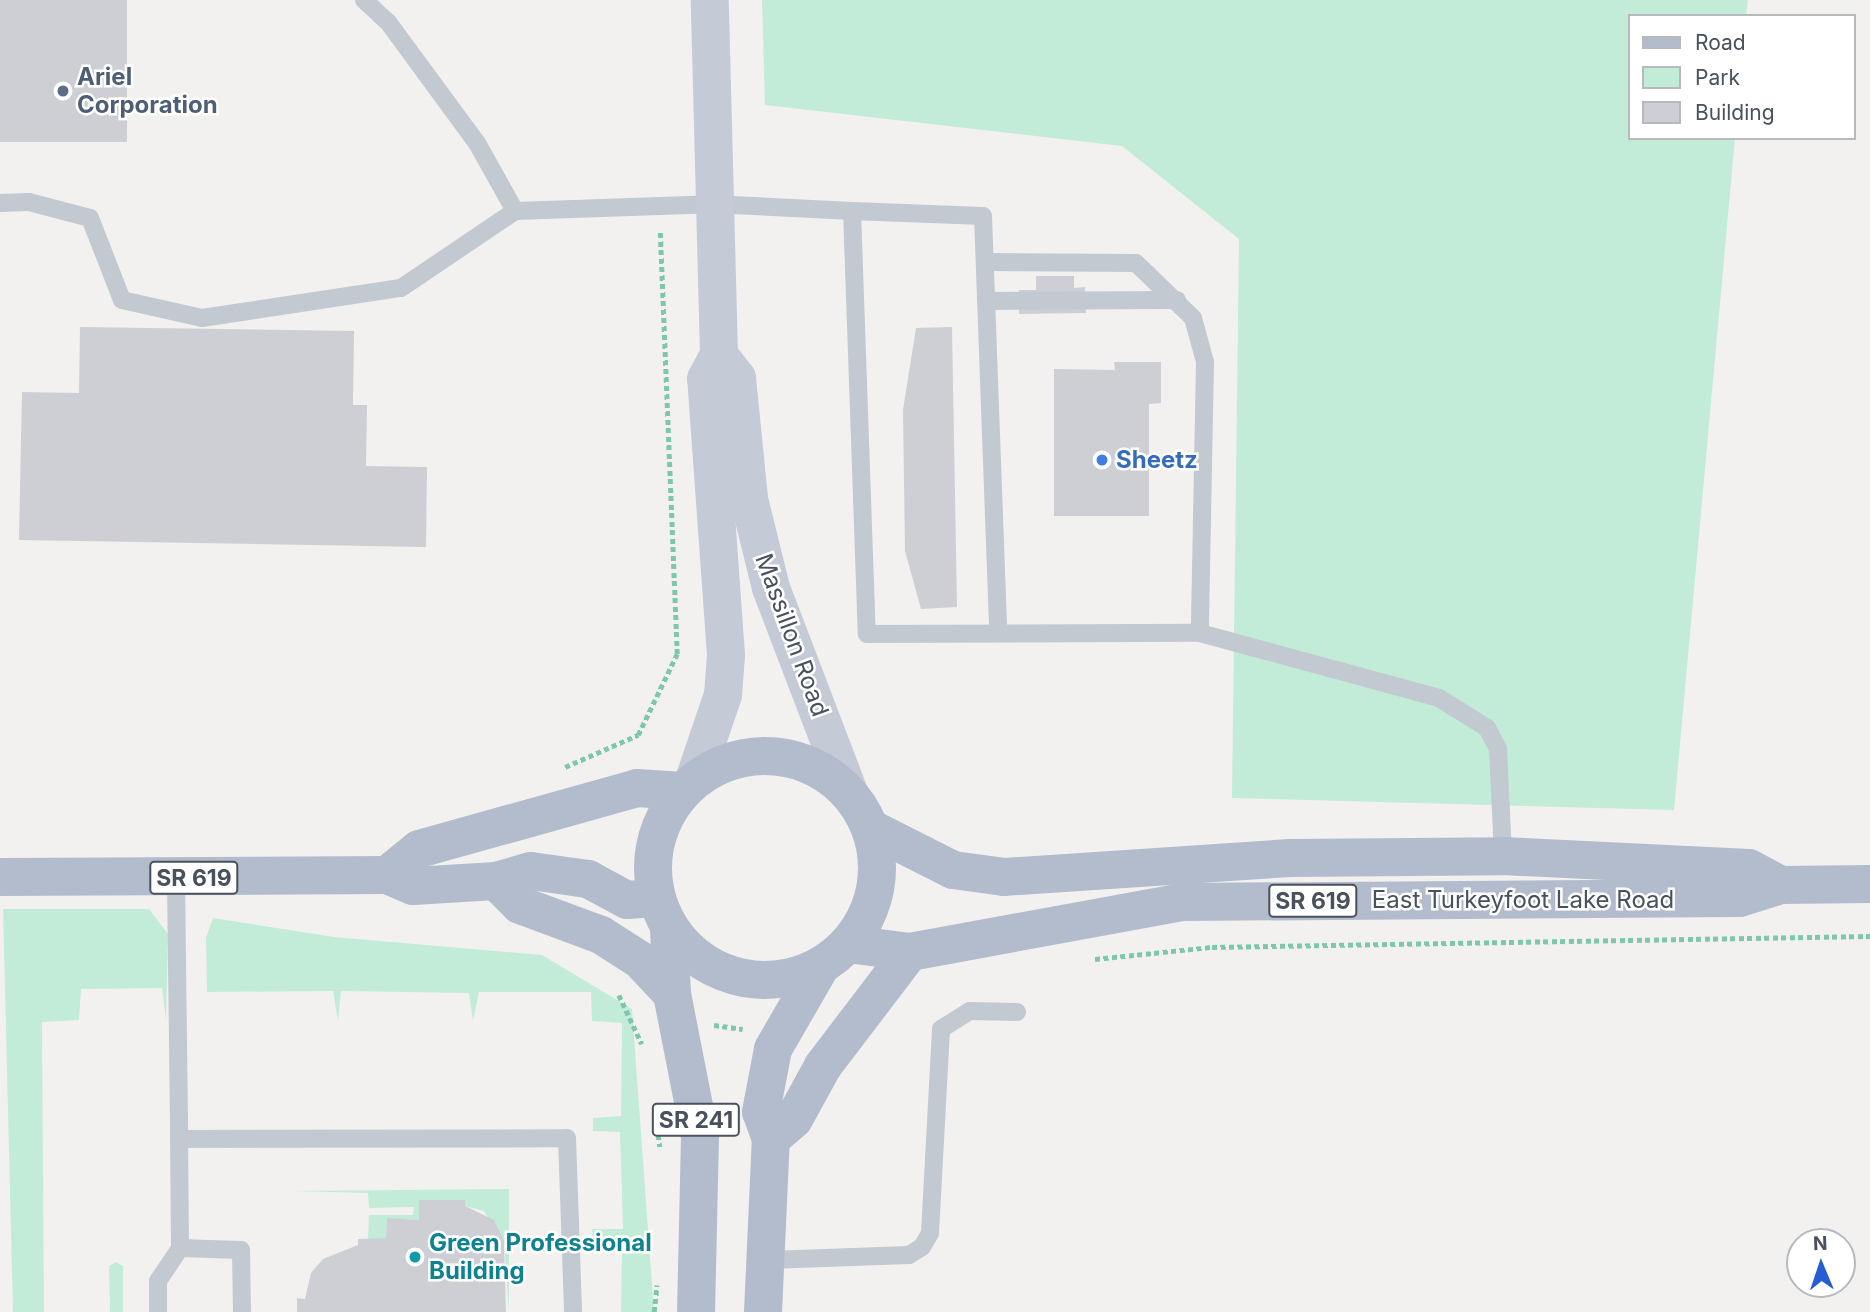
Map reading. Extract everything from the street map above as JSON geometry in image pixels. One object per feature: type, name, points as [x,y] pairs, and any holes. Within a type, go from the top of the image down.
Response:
[{"type":"main road","name":"Massillon Road","points":[[688,785],[723,695],[726,655],[706,379],[719,355],[711,204],[710,0]]},
{"type":"main road","name":"Massillon Road","points":[[719,355],[737,378],[749,499],[771,588],[849,792]]},
{"type":"main road","points":[[760,755],[813,767],[849,792],[870,828],[877,884],[867,916],[835,955],[789,978],[733,975],[692,955],[662,913],[651,864],[658,830],[688,785],[727,761],[760,755]]},
{"type":"main road","points":[[387,875],[419,849],[637,789],[688,785]]},
{"type":"main road","name":"East Turkeyfoot Lake Road","points":[[870,828],[953,870],[1003,877],[1290,858],[1503,856],[1749,868],[1781,885]]},
{"type":"main road","name":"SR 619","points":[[0,877],[387,875],[413,886],[496,881],[531,871],[588,879],[627,900],[662,913]]},
{"type":"main road","points":[[496,881],[520,905],[601,935],[640,960],[672,994]]},
{"type":"main road","name":"East Turkeyfoot Lake Road","points":[[835,955],[910,952],[1183,902],[1740,898],[1781,885],[1870,884]]},
{"type":"main road","name":"SR 241","points":[[662,913],[672,994],[700,1137],[696,1312]]},
{"type":"main road","points":[[771,1139],[794,1119],[823,1066],[910,952]]},
{"type":"main road","name":"SR 241","points":[[763,1312],[768,1260],[771,1139],[761,1112],[776,1045],[835,955]]},
{"type":"lane","points":[[364,0],[388,22],[477,143],[515,211]]},
{"type":"lane","points":[[0,203],[29,202],[90,218],[121,300],[202,318],[401,288],[515,211],[711,204],[983,216],[998,631]]},
{"type":"lane","points":[[852,211],[867,634],[998,631],[1199,633],[1439,698],[1488,728],[1498,749],[1503,856]]},
{"type":"lane","points":[[985,262],[1136,263],[1193,318],[1205,362],[1199,633]]},
{"type":"lane","points":[[987,301],[1177,300]]},
{"type":"lane","points":[[158,1312],[158,1281],[180,1248],[176,878]]},
{"type":"lane","points":[[768,1260],[909,1255],[922,1247],[930,1233],[941,1029],[970,1012],[1017,1012]]},
{"type":"lane","points":[[179,1139],[567,1138],[573,1312]]},
{"type":"lane","points":[[180,1248],[241,1250],[242,1312]]},
{"type":"path","points":[[1083,960],[1212,947],[1870,936]]},
{"type":"path","points":[[642,1044],[712,1024],[751,1031],[776,1045]]},
{"type":"green space","points":[[762,0],[1748,0],[1746,14],[1629,14],[1629,140],[1735,140],[1674,810],[1232,798],[1239,239],[1122,146],[765,105]]},
{"type":"green space","points":[[3,909],[149,909],[168,934],[166,1020],[162,988],[81,989],[79,1020],[42,1022],[44,1312],[13,1312]]},
{"type":"green space","points":[[213,918],[334,937],[542,955],[632,1009],[654,1312],[621,1312],[622,1243],[593,1243],[592,1229],[623,1229],[620,1132],[593,1131],[593,1118],[621,1116],[622,1023],[592,1021],[591,992],[479,992],[473,1021],[469,993],[341,991],[338,1021],[333,991],[207,992],[206,938]]},
{"type":"green space","points":[[509,1189],[509,1312],[504,1241],[484,1211],[465,1206],[465,1200],[419,1200],[419,1220],[387,1219],[386,1238],[368,1239],[369,1215],[413,1215],[414,1207],[369,1208],[368,1193],[292,1191]]},
{"type":"green space","points":[[116,1262],[123,1266],[123,1312],[110,1312],[109,1266]]},
{"type":"building","name":"Ariel Corporation","points":[[0,0],[127,0],[127,142],[0,142]]},
{"type":"building","points":[[1036,276],[1074,276],[1074,288],[1085,287],[1086,313],[1019,314],[1019,290],[1036,290]]},
{"type":"building","points":[[80,327],[354,331],[353,405],[367,405],[366,466],[427,467],[426,547],[19,540],[22,392],[79,393]]},
{"type":"building","points":[[952,327],[957,607],[921,609],[905,551],[903,410],[916,328]]},
{"type":"building","name":"Sheetz","points":[[1114,362],[1161,362],[1161,403],[1149,404],[1149,516],[1054,516],[1054,369],[1115,370]]},
{"type":"building","name":"Green Professional Building","points":[[419,1200],[465,1200],[465,1206],[494,1220],[504,1241],[506,1312],[297,1312],[297,1298],[305,1299],[311,1273],[323,1259],[358,1245],[358,1239],[386,1238],[387,1218],[419,1220]]},
{"type":"place","name":"Ariel Corporation","points":[[63,91]]},
{"type":"place","name":"Sheetz","points":[[1102,460]]},
{"type":"place","name":"Green Professional Building","points":[[415,1257]]}]
